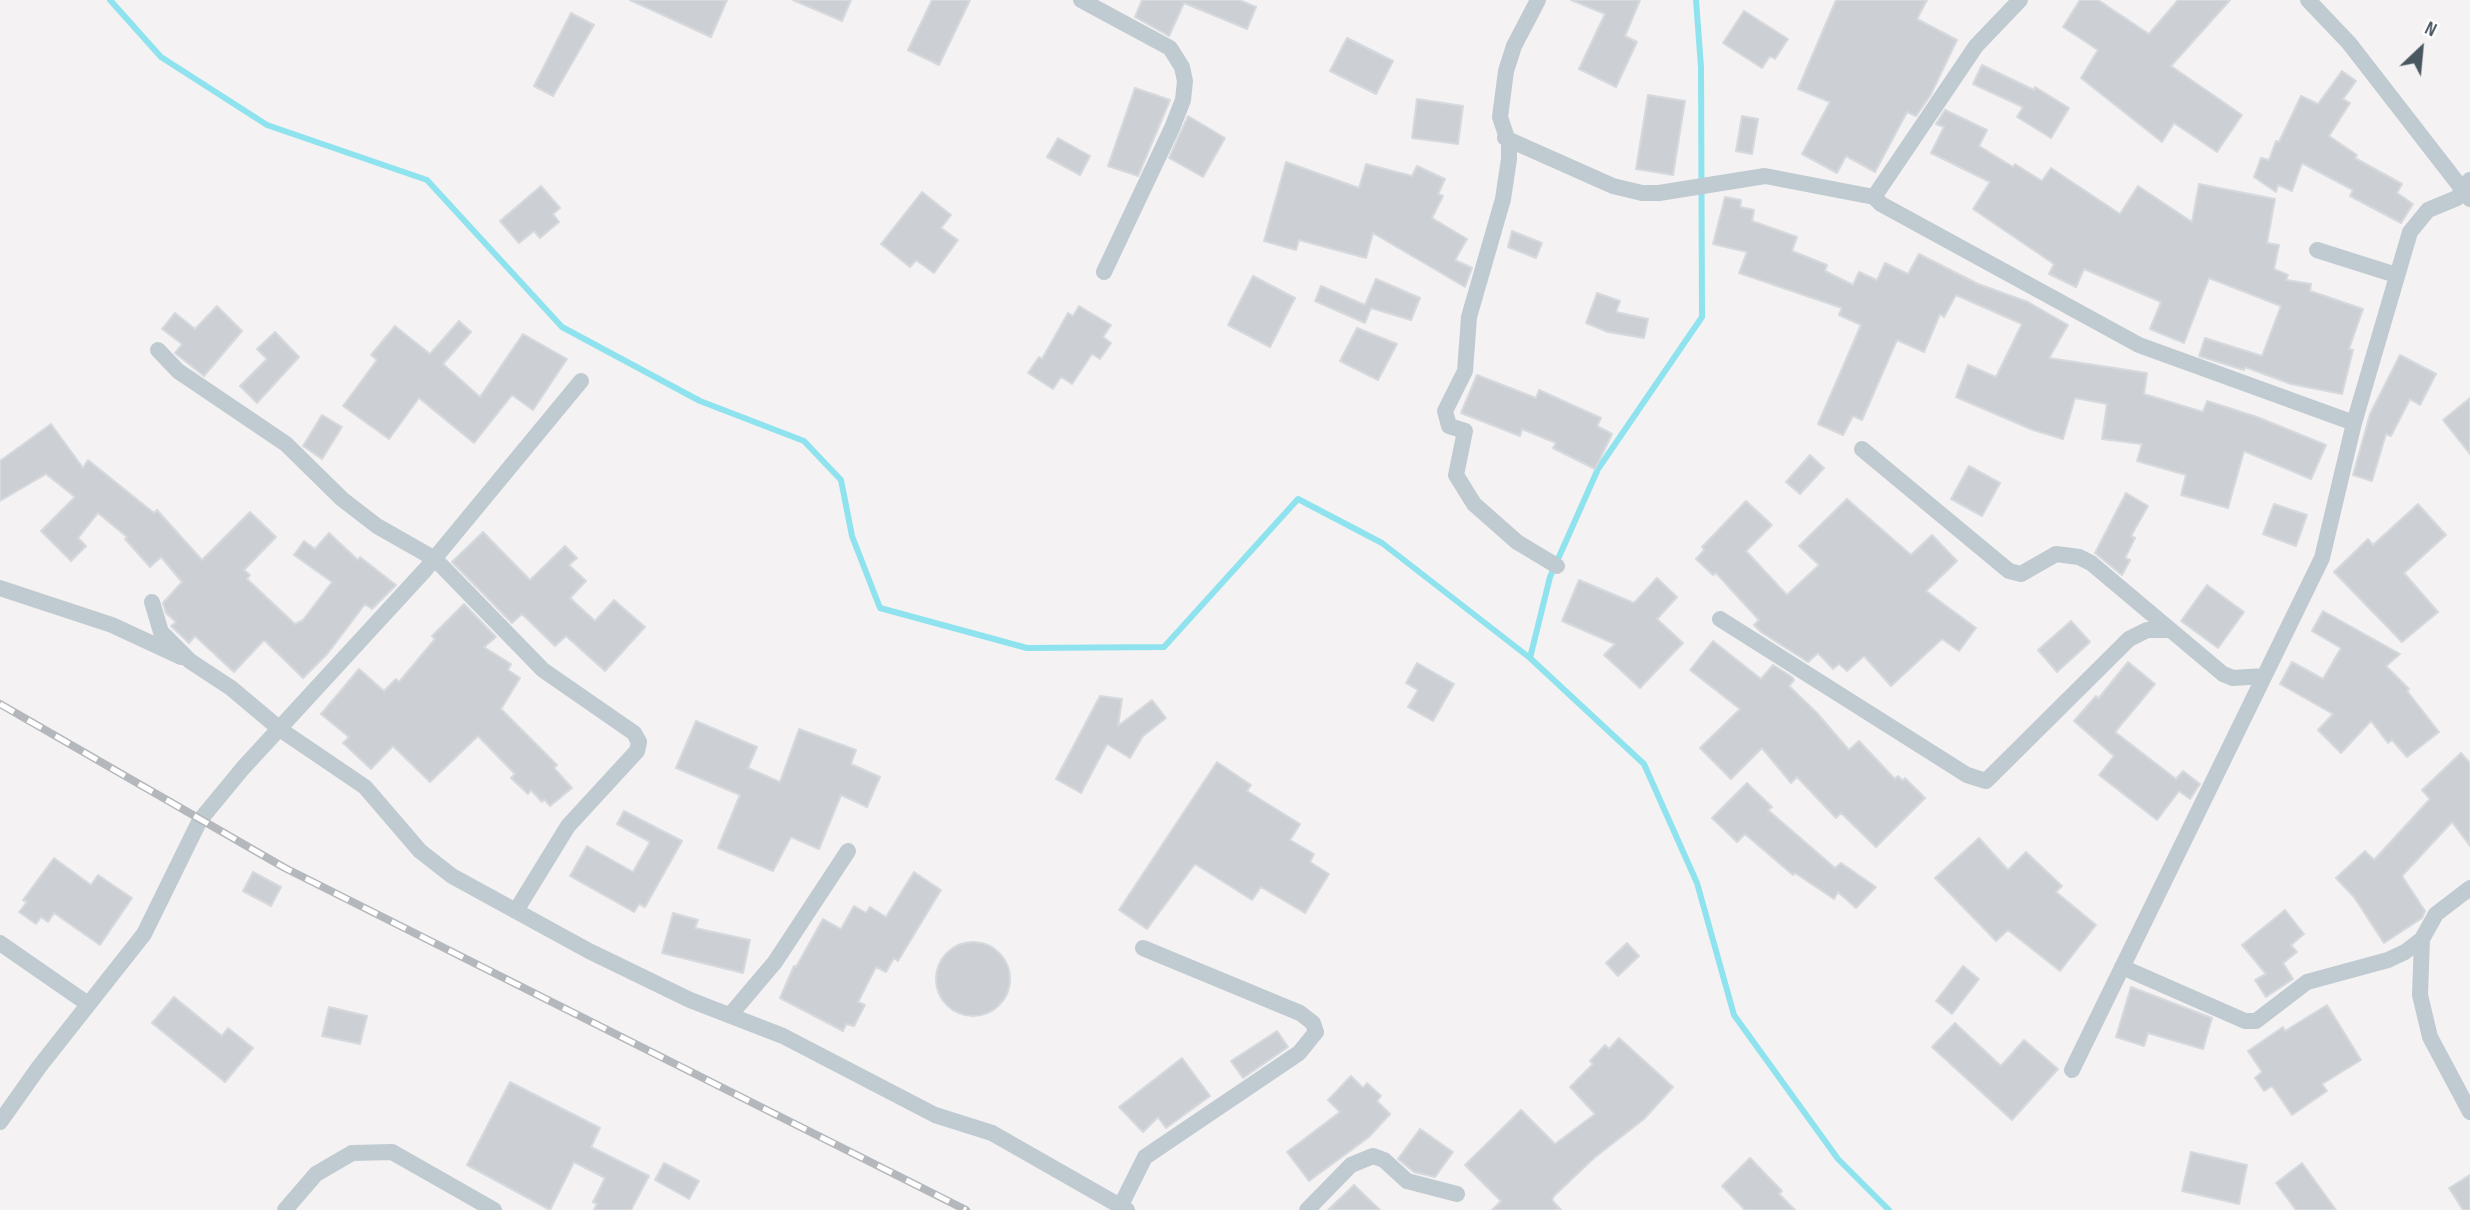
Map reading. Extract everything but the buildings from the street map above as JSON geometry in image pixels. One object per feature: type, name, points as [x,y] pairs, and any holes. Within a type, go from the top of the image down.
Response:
[{"type":"street","points":[[1082,0],[1170,48],[1182,67],[1185,82],[1183,100],[1172,128],[1104,272]]},
{"type":"street","points":[[1538,0],[1514,46],[1506,71],[1500,117],[1509,144],[1509,159],[1503,199],[1469,317],[1465,371],[1445,411],[1449,426],[1465,430],[1461,455],[1455,467],[1456,475],[1474,503],[1517,542],[1557,566]]},
{"type":"street","points":[[1874,197],[1925,127],[1976,46],[2020,0]]},
{"type":"street","points":[[2072,1070],[2322,558],[2354,424],[2410,232],[2419,218],[2437,205],[2457,198],[2468,190],[2349,43],[2308,0]]},
{"type":"street","points":[[1505,138],[1626,191],[1659,193],[1765,176],[1874,197],[1881,204],[2139,345],[2354,424]]},
{"type":"street","points":[[2317,250],[2396,275]]},
{"type":"street","points":[[159,351],[178,371],[286,444],[342,499],[377,526],[435,559],[543,670],[634,733],[639,742],[630,759],[568,826],[517,909]]},
{"type":"street","points":[[0,1122],[144,934],[200,820],[243,768],[281,730],[435,559],[581,381]]},
{"type":"street","points":[[1863,449],[2009,571],[2021,574],[2056,554],[2079,557],[2091,563],[2223,674],[2234,678],[2264,676]]},
{"type":"street","points":[[0,588],[112,625],[190,661],[231,688],[281,730],[365,787],[420,851],[452,876],[709,1009],[732,1014],[783,1036],[935,1115],[992,1133],[1124,1207],[1145,1157],[1299,1053],[1316,1032],[1313,1023],[1300,1013],[1143,948]]},
{"type":"street","points":[[152,602],[161,632],[190,661]]},
{"type":"street","points":[[1720,619],[1967,775],[1986,781],[2129,639],[2147,630],[2170,630]]},
{"type":"street","points":[[732,1014],[775,962],[848,852]]},
{"type":"street","points":[[2470,888],[2436,914],[2422,939],[2420,995],[2430,1037],[2470,1112]]},
{"type":"street","points":[[2122,967],[2245,1021],[2256,1021],[2307,982],[2388,960],[2422,939]]},
{"type":"street","points":[[0,943],[88,1004]]},
{"type":"street","points":[[285,1210],[316,1174],[352,1153],[392,1152],[494,1210]]},
{"type":"street","points":[[1307,1210],[1351,1165],[1373,1156],[1384,1160],[1408,1181],[1457,1194]]},
{"type":"waterway","points":[[110,0],[161,57],[267,125],[427,180],[562,327],[700,401],[804,441],[841,480],[852,536],[880,608],[1027,648],[1164,647],[1298,499],[1382,543],[1530,658],[1644,764],[1697,883],[1734,1015],[1838,1159],[1889,1210]]},
{"type":"waterway","points":[[1530,658],[1550,577],[1598,469],[1702,317],[1701,67],[1696,0]]},
{"type":"railway","points":[[0,704],[285,868],[966,1210]]}]
